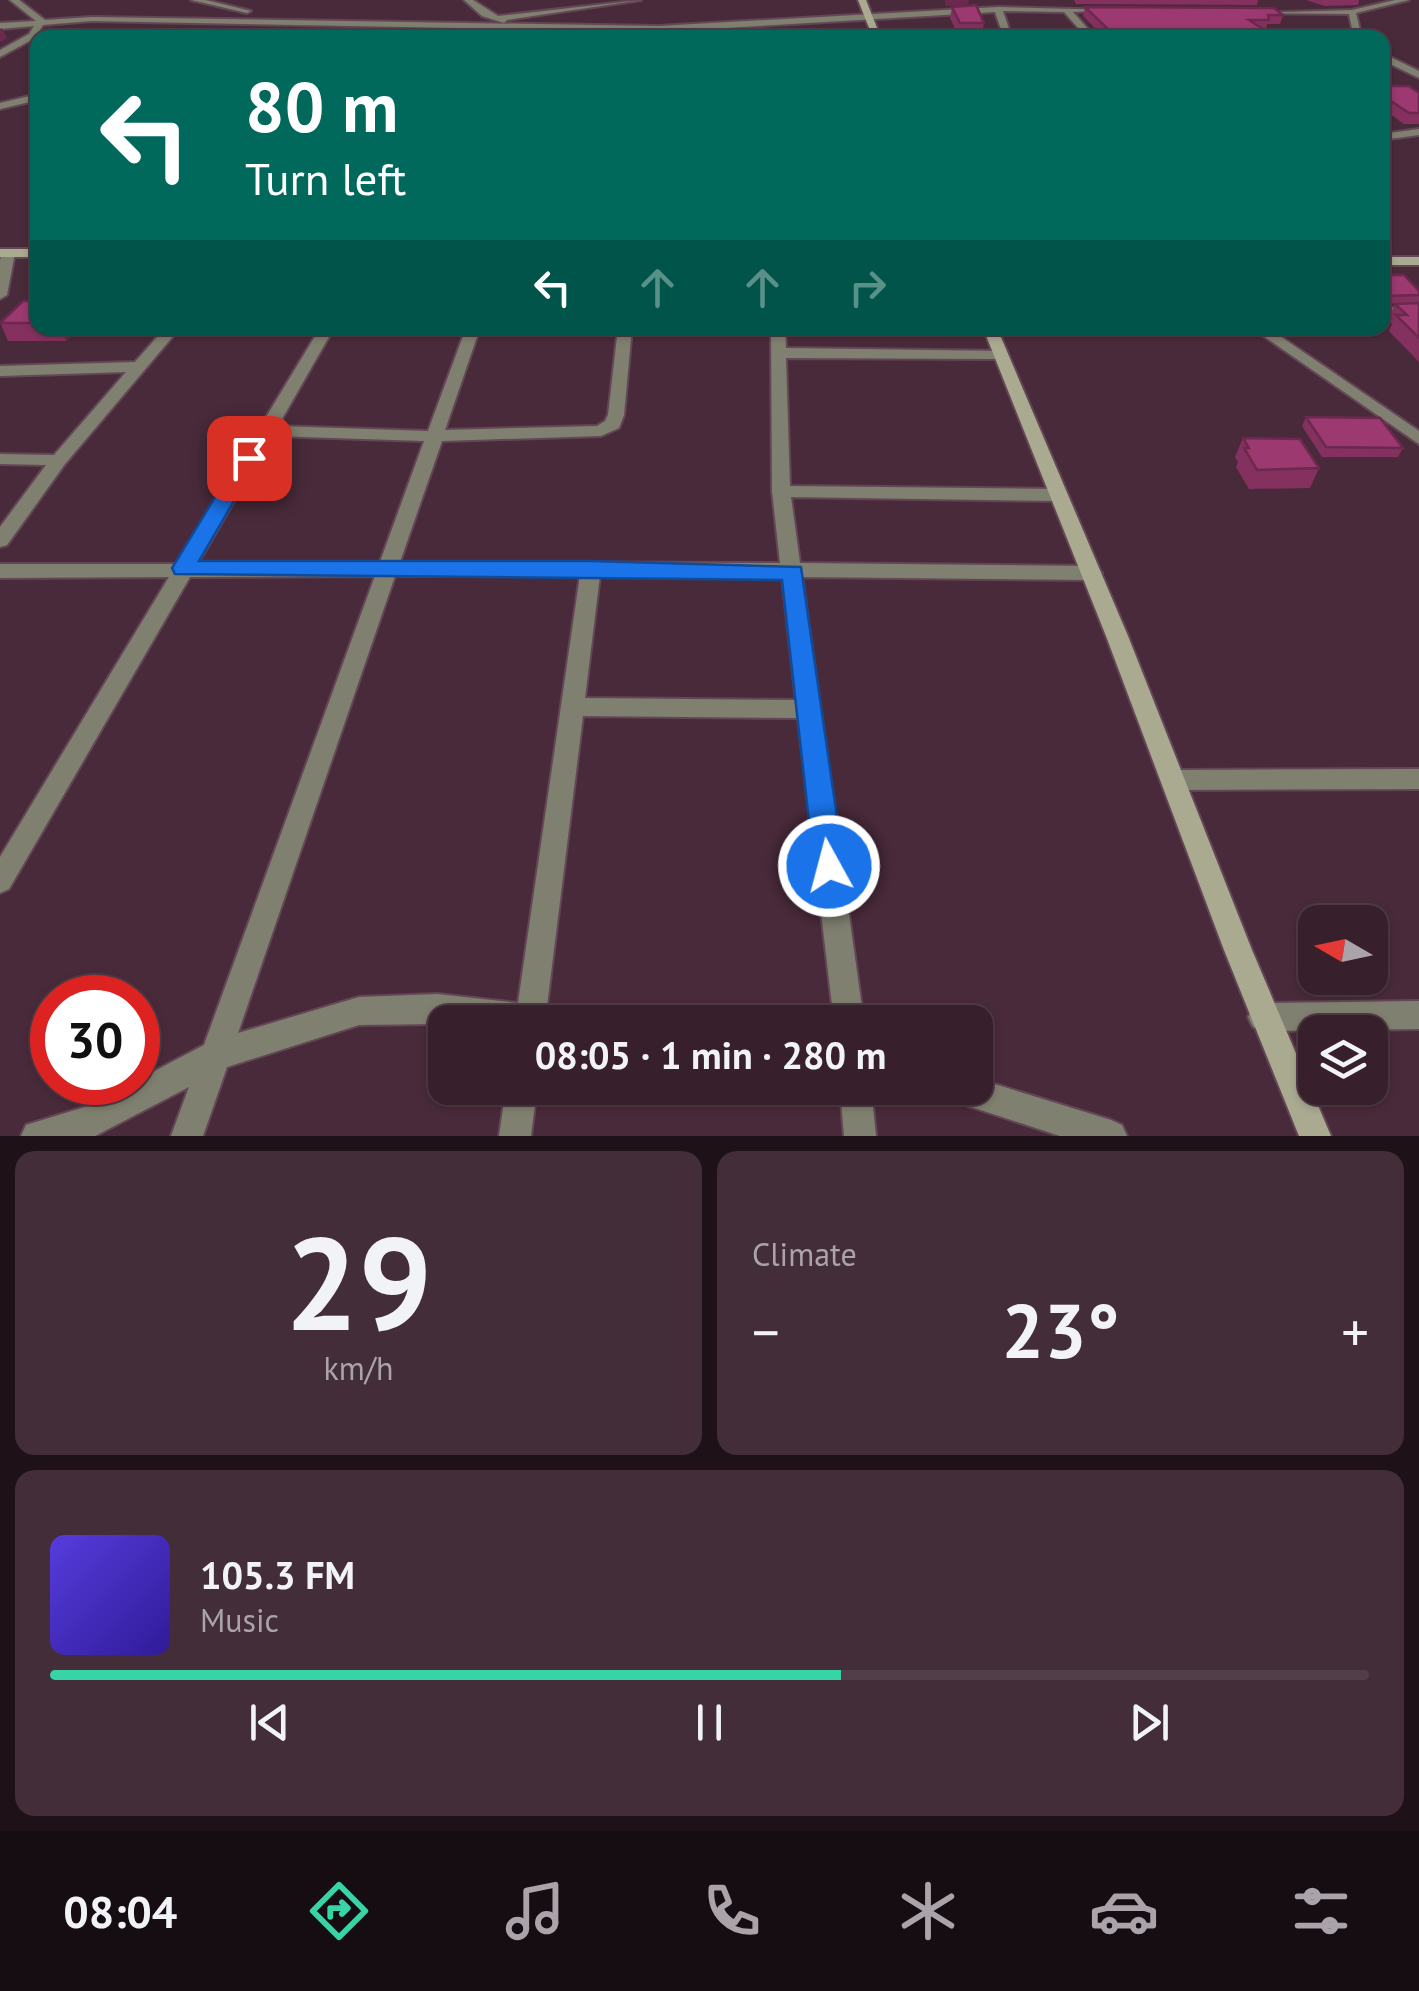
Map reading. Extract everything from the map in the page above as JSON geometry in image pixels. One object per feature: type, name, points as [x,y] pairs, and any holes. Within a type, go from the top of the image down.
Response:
[{"type":"street","points":[[14,0],[41,21]]},
{"type":"street","points":[[195,0],[336,30]]},
{"type":"street","points":[[468,0],[494,18],[533,30]]},
{"type":"street","points":[[494,18],[638,0]]},
{"type":"street","points":[[862,0],[874,30]]},
{"type":"street","points":[[1247,14],[1352,12],[1405,0]]},
{"type":"street","points":[[620,1],[659,29]]},
{"type":"street","points":[[0,26],[41,21],[292,21],[533,30],[659,29],[998,9],[1116,10]]},
{"type":"street","points":[[998,9],[1005,30]]},
{"type":"street","points":[[1066,10],[1085,30]]},
{"type":"street","points":[[1352,12],[1356,30]]},
{"type":"street","points":[[36,30],[41,21]]},
{"type":"street","points":[[0,54],[30,37]]},
{"type":"street","points":[[1390,60],[1419,75]]},
{"type":"street","points":[[0,106],[30,98]]},
{"type":"street","points":[[1390,136],[1419,132]]},
{"type":"street","points":[[0,295],[4,253],[30,253]]},
{"type":"street","points":[[1390,261],[1419,261]]},
{"type":"street","points":[[1390,312],[1419,311]]},
{"type":"street","points":[[0,541],[59,460],[167,335]]},
{"type":"street","points":[[0,881],[322,335]]},
{"type":"street","points":[[188,1136],[470,335]]},
{"type":"street","points":[[265,431],[433,436],[601,431],[613,424],[616,415],[624,335]]},
{"type":"street","points":[[778,335],[780,491],[846,1005]]},
{"type":"street","points":[[992,335],[1056,495],[1092,573],[1263,1017],[1315,1136]]},
{"type":"street","points":[[1268,335],[1419,440]]},
{"type":"street","points":[[778,354],[999,354]]},
{"type":"street","points":[[0,371],[142,367]]},
{"type":"street","points":[[0,459],[59,460]]},
{"type":"street","points":[[780,491],[1056,495]]},
{"type":"street","points":[[0,571],[591,568],[1092,573]]},
{"type":"street","points":[[532,1005],[591,568]]},
{"type":"street","points":[[572,707],[810,710]]},
{"type":"street","points":[[1174,780],[1419,779]]},
{"type":"street","points":[[37,1136],[93,1121],[217,1054],[359,1011],[428,1008]]},
{"type":"street","points":[[1263,1017],[1419,1015]]},
{"type":"street","points":[[993,1099],[1112,1136]]},
{"type":"street","points":[[516,1136],[520,1105]]},
{"type":"street","points":[[857,1105],[860,1136]]},
{"type":"building","points":[[976,5],[984,23],[960,23],[952,7]]},
{"type":"building","points":[[1085,7],[1274,8],[1283,15],[1249,20],[1265,30],[1109,30]]},
{"type":"building","points":[[1390,86],[1409,86],[1419,93],[1419,113],[1409,113],[1390,100]]},
{"type":"building","points":[[1390,275],[1404,275],[1419,295],[1390,296]]},
{"type":"building","points":[[23,301],[30,301],[30,323],[0,323]]},
{"type":"building","points":[[1419,303],[1419,338],[1396,315],[1407,315],[1395,304]]},
{"type":"building","points":[[1306,417],[1380,418],[1403,448],[1326,447]]},
{"type":"building","points":[[1243,438],[1300,439],[1319,468],[1257,470],[1244,448],[1249,448]]},
{"type":"route","points":[[249,458],[184,568],[793,572],[829,866]]}]
